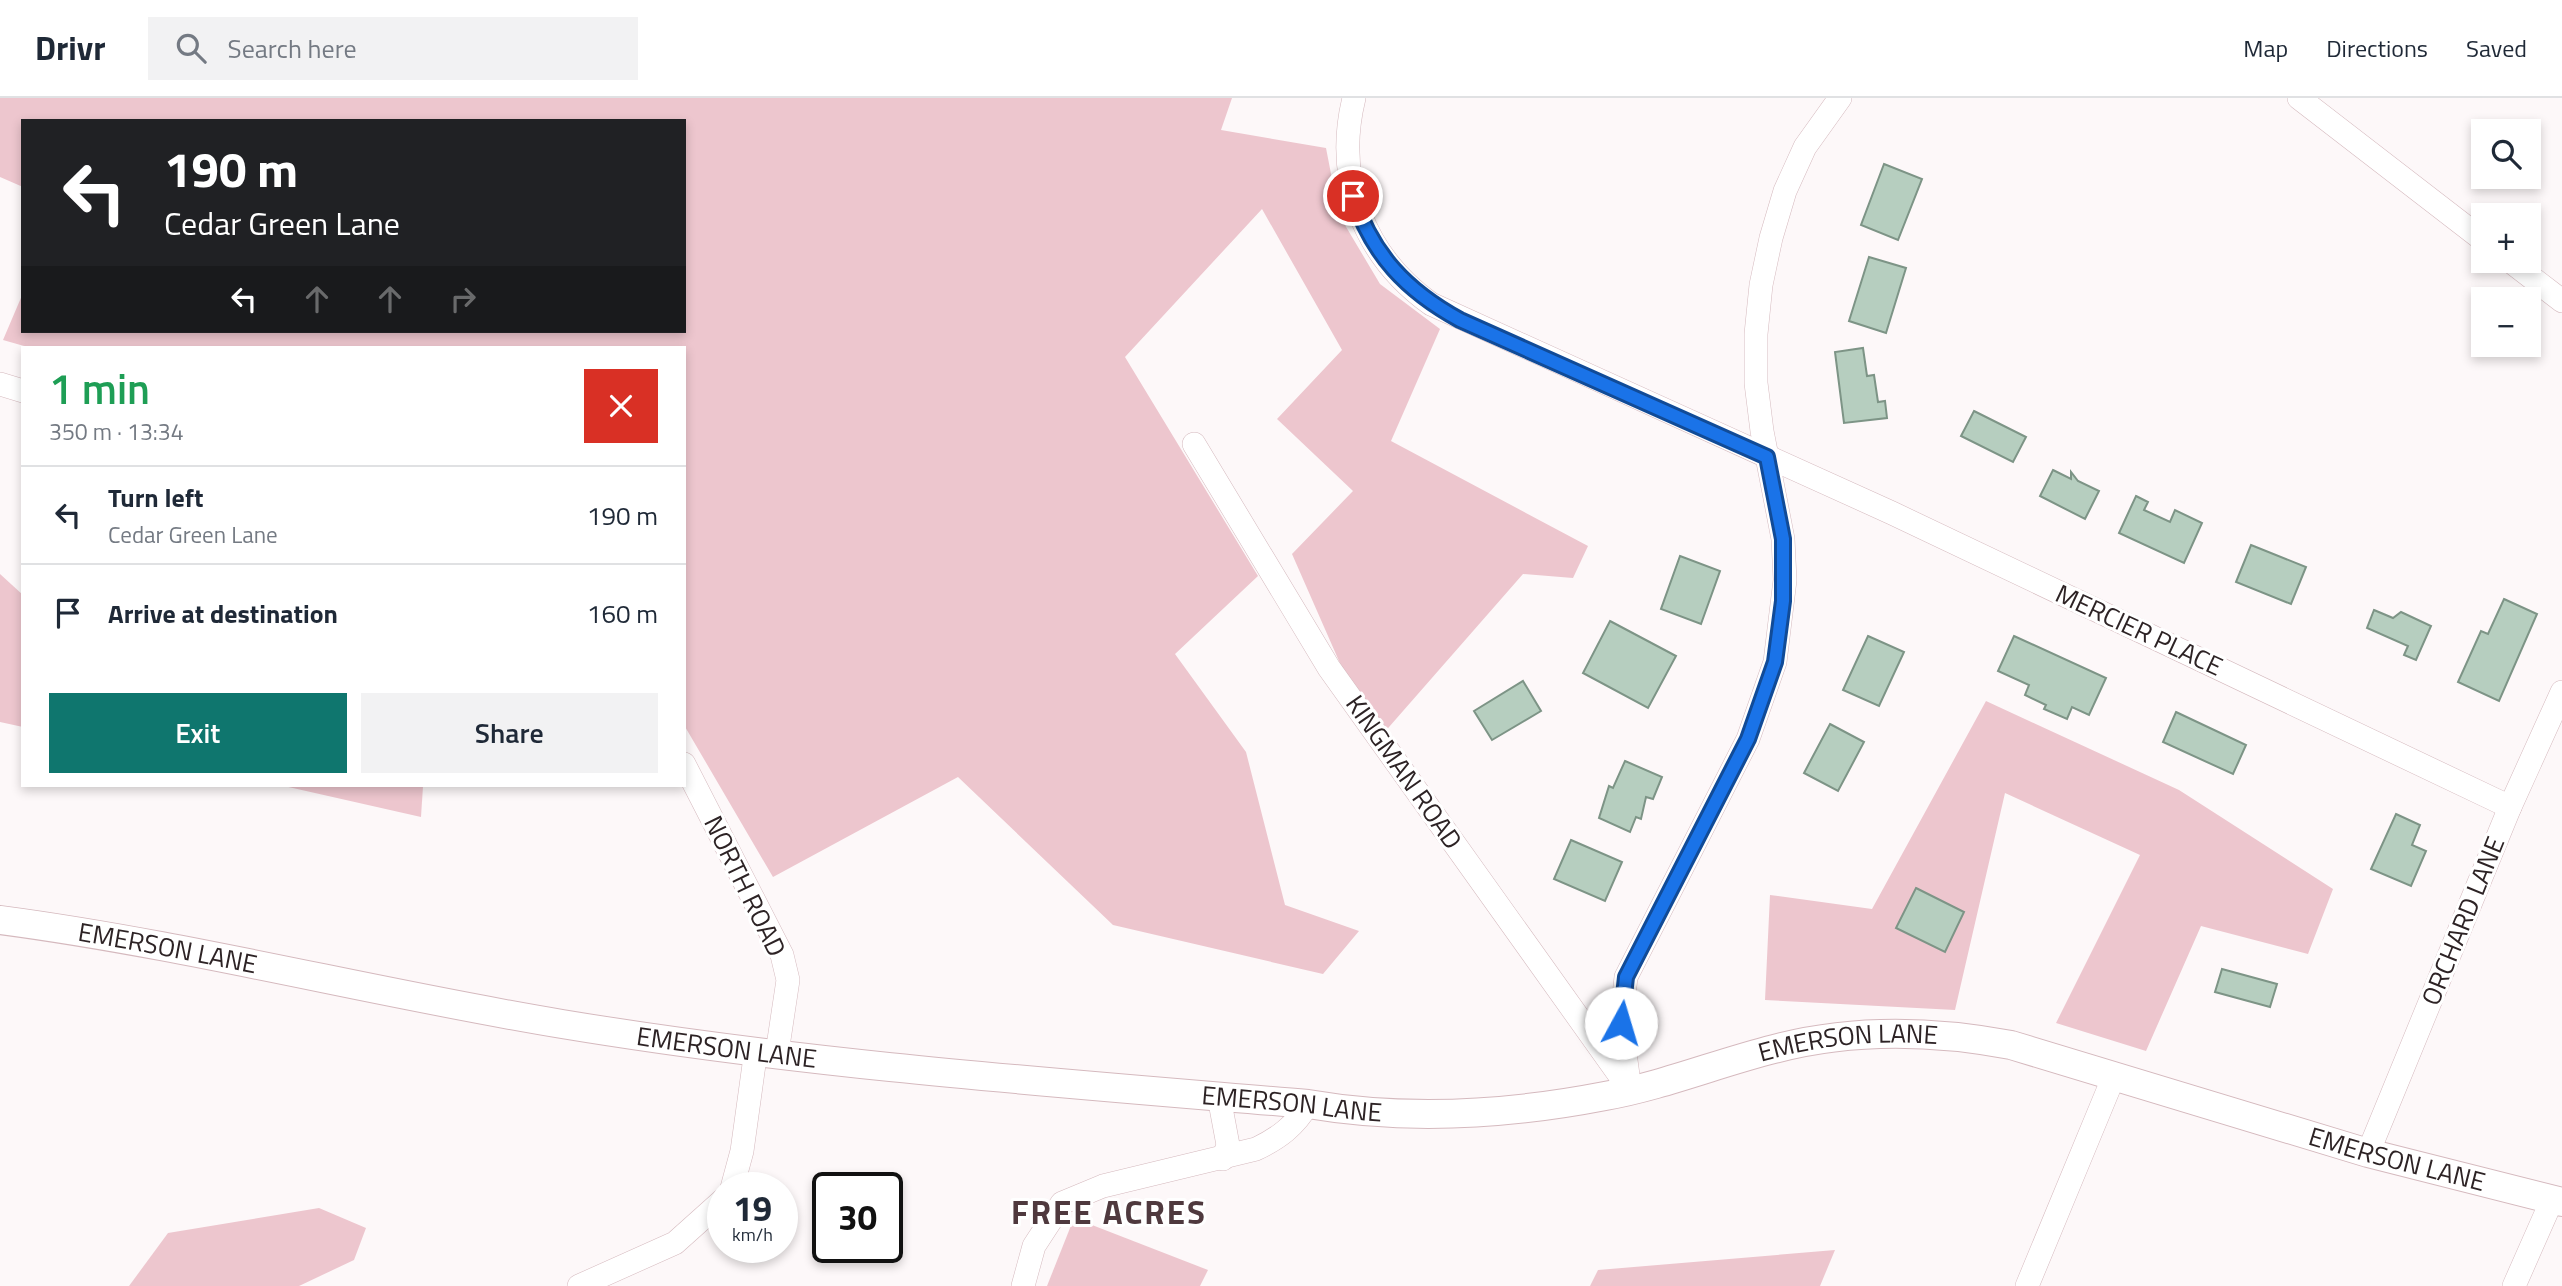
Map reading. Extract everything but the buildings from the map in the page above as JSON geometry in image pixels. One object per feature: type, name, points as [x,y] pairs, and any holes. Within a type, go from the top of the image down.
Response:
[{"type":"street","name":"MERCIER PLACE","points":[[1354,98],[1347,158],[1356,205],[1376,249],[1415,293],[1460,320],[1892,513],[2510,807]]},
{"type":"street","points":[[1630,1090],[1621,1023],[1626,977],[1748,739],[1775,662],[1782,621],[1784,553],[1756,383],[1756,334],[1761,285],[1770,238],[1785,191],[1805,147],[1840,98]]},
{"type":"street","points":[[2299,98],[2471,231]]},
{"type":"street","points":[[2526,273],[2562,301]]},
{"type":"street","points":[[0,384],[21,390]]},
{"type":"street","name":"KINGMAN ROAD","points":[[1194,444],[1329,668],[1630,1090]]},
{"type":"street","name":"ORCHARD LANE","points":[[2368,1153],[2510,807],[2562,692]]},
{"type":"street","name":"NORTH ROAD","points":[[686,768],[782,955],[788,980],[736,1172]]},
{"type":"street","name":"EMERSON LANE","points":[[0,920],[86,932],[562,1024],[863,1065],[1308,1104],[1349,1111],[1424,1115],[1516,1110],[1630,1090],[1775,1048],[1863,1033],[1913,1032],[1962,1036],[2011,1045],[2368,1153],[2557,1201]]},
{"type":"street","points":[[2027,1286],[2114,1076]]},
{"type":"street","points":[[1219,1097],[1228,1144],[1223,1159]]},
{"type":"street","points":[[1023,1286],[1034,1246],[1062,1203],[1116,1183],[1256,1149],[1278,1139],[1299,1119],[1308,1104]]},
{"type":"street","points":[[2514,1286],[2557,1201]]},
{"type":"street","points":[[579,1286],[675,1243],[707,1214]]},
{"type":"shaded area","points":[[0,98],[1232,98],[1221,130],[1326,148],[1339,215],[1380,284],[1440,329],[1391,441],[1588,546],[1573,578],[1523,574],[1375,743],[1292,554],[1353,491],[1277,419],[1342,350],[1262,209],[1125,357],[1258,576],[1175,654],[1246,752],[1285,905],[1359,931],[1323,974],[1113,925],[958,777],[773,877],[686,728],[686,346],[24,346],[3,340],[21,298],[21,333],[686,333],[686,119],[21,119],[21,186],[0,177]]},
{"type":"shaded area","points":[[0,574],[21,593],[21,727],[0,722]]},
{"type":"shaded area","points":[[1986,701],[2179,790],[2333,889],[2308,954],[2201,926],[2146,1051],[2056,1023],[2140,855],[2005,793],[1955,1010],[1765,1000],[1770,895],[1872,909]]},
{"type":"shaded area","points":[[288,787],[423,787],[421,817]]},
{"type":"shaded area","points":[[319,1208],[366,1228],[354,1260],[299,1286],[129,1286],[168,1233]]},
{"type":"shaded area","points":[[1074,1218],[1208,1270],[1200,1286],[1047,1286]]},
{"type":"shaded area","points":[[1835,1250],[1820,1286],[1590,1286],[1598,1270]]},
{"type":"district","name":"FREE ACRES","points":[[1109,1212]]},
{"type":"route","points":[[1353,196],[1376,249],[1401,280],[1431,304],[1460,320],[1767,457],[1783,539],[1785,580],[1775,662],[1748,739],[1626,977],[1621,1023]]}]
